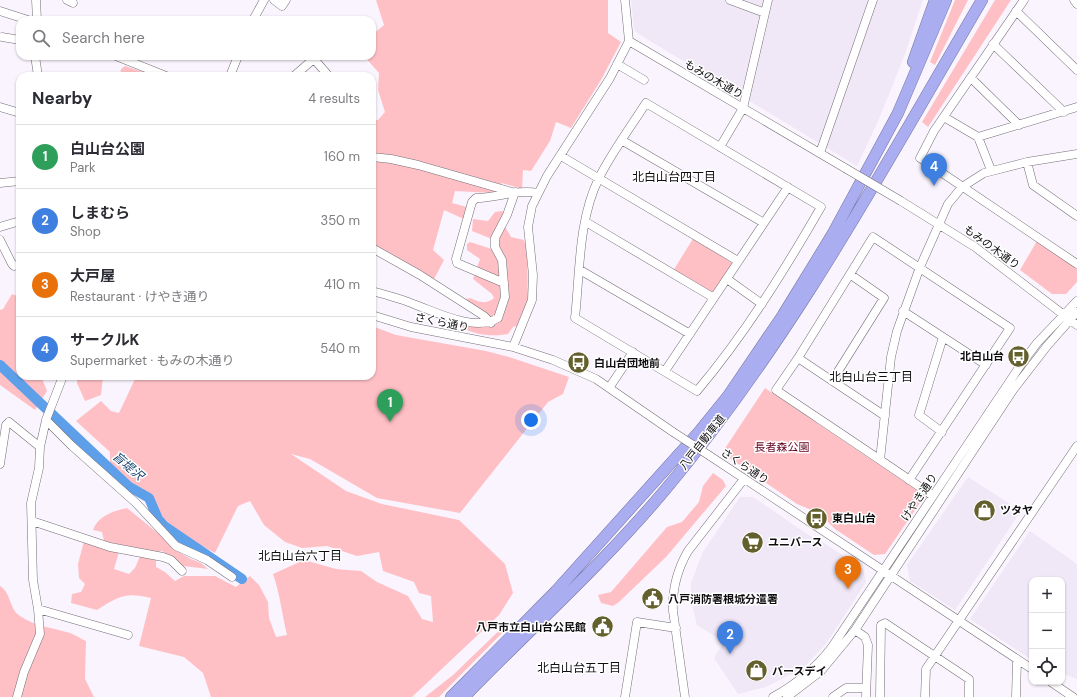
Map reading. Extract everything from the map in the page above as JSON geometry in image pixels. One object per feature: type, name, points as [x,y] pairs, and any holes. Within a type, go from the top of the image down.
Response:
[{"type":"highway","points":[[871,162],[911,67],[935,0]]},
{"type":"highway","points":[[871,162],[898,113],[946,0]]},
{"type":"highway","points":[[894,151],[973,0]]},
{"type":"highway","points":[[894,151],[982,0]]},
{"type":"highway","name":"八戸自動車道","points":[[464,697],[599,564],[679,472],[734,401],[790,320],[894,151]]},
{"type":"highway","name":"八戸自動車道","points":[[452,697],[556,591],[698,433],[723,402],[783,315],[832,235],[871,162]]},
{"type":"street","points":[[36,0],[37,16]]},
{"type":"street","points":[[255,16],[264,0]]},
{"type":"street","points":[[274,0],[282,6],[286,0]]},
{"type":"street","points":[[513,347],[528,314],[532,300],[533,275],[528,227],[532,206],[560,156],[618,64],[629,41],[626,0]]},
{"type":"street","points":[[730,0],[765,13]]},
{"type":"street","points":[[720,147],[743,108],[768,0]]},
{"type":"street","points":[[820,153],[873,0]]},
{"type":"street","points":[[1024,0],[944,117],[920,158],[1077,264]]},
{"type":"street","points":[[1074,0],[1077,4]]},
{"type":"street","points":[[0,11],[16,16]]},
{"type":"street","points":[[1016,11],[1077,70]]},
{"type":"street","points":[[2,37],[16,39]]},
{"type":"street","name":"もみの木通り","points":[[629,41],[939,223],[1003,267],[1077,325]]},
{"type":"street","points":[[993,44],[1064,112]]},
{"type":"street","points":[[36,60],[37,72]]},
{"type":"street","points":[[126,60],[156,72]]},
{"type":"street","points":[[232,72],[236,60]]},
{"type":"street","points":[[299,72],[313,60]]},
{"type":"street","points":[[316,60],[326,72]]},
{"type":"street","points":[[618,64],[644,80]]},
{"type":"street","points":[[971,78],[1019,125]]},
{"type":"street","points":[[646,103],[720,147],[821,207],[762,304],[723,361],[697,391],[576,318],[580,270],[586,222],[599,179],[646,103]]},
{"type":"street","points":[[978,137],[1077,107]]},
{"type":"street","points":[[0,108],[16,112]]},
{"type":"street","points":[[944,117],[978,137],[991,170]]},
{"type":"street","points":[[623,141],[764,223]]},
{"type":"street","points":[[880,460],[891,357],[903,311],[920,267],[948,204],[962,187],[991,170],[1027,162],[1077,154]]},
{"type":"street","points":[[560,156],[738,261]]},
{"type":"street","points":[[376,157],[391,158],[513,192]]},
{"type":"street","points":[[1027,162],[1033,185],[1073,209],[1077,216]]},
{"type":"street","points":[[0,181],[16,182]]},
{"type":"street","points":[[665,371],[788,187]]},
{"type":"street","points":[[504,283],[457,263],[456,259],[472,202],[476,198],[486,198],[513,192],[528,191],[538,193]]},
{"type":"street","points":[[376,292],[415,304],[448,319],[490,322],[498,318],[505,297],[502,260],[495,247],[495,238],[507,215],[513,192]]},
{"type":"street","points":[[0,227],[16,222]]},
{"type":"street","points":[[586,222],[714,298]]},
{"type":"street","points":[[909,480],[1010,328],[920,267],[873,238],[851,275],[776,390],[880,460],[909,480],[933,496]]},
{"type":"street","points":[[0,240],[12,264],[14,266],[16,265]]},
{"type":"street","points":[[376,250],[420,275],[445,293],[484,316],[490,322]]},
{"type":"street","points":[[580,270],[690,334]]},
{"type":"street","points":[[832,381],[884,298],[851,275]]},
{"type":"street","points":[[726,279],[762,304]]},
{"type":"street","name":"けやき通り","points":[[788,697],[821,671],[855,630],[1013,390],[1077,301]]},
{"type":"street","points":[[903,311],[986,365]]},
{"type":"street","name":"けやき通り","points":[[773,697],[796,683],[822,659],[1022,363],[1066,317],[1077,312]]},
{"type":"street","name":"さくら通り","points":[[376,316],[436,334],[513,347],[578,370],[609,388],[673,432],[1029,667]]},
{"type":"street","points":[[942,337],[919,415],[942,432]]},
{"type":"street","points":[[609,388],[633,352]]},
{"type":"street","points":[[798,358],[885,416]]},
{"type":"street","points":[[17,697],[24,672],[40,634],[38,609],[33,580],[31,503],[39,468],[40,447],[46,420],[62,380]]},
{"type":"street","points":[[46,420],[72,446],[136,503],[176,546],[207,560],[232,577]]},
{"type":"street","points":[[0,464],[1,447],[6,425],[9,422],[40,447]]},
{"type":"street","points":[[925,697],[926,669],[1077,446]]},
{"type":"street","points":[[685,697],[672,598],[675,583],[682,562],[688,551],[744,479]]},
{"type":"street","points":[[32,521],[110,547],[171,560],[182,571]]},
{"type":"street","points":[[38,609],[128,635]]},
{"type":"street","points":[[625,697],[638,622],[676,628]]},
{"type":"street","points":[[880,697],[881,625],[885,623],[969,679],[969,697]]},
{"type":"street","points":[[833,697],[846,688],[866,693],[868,645],[865,638],[855,630]]},
{"type":"street","points":[[1016,697],[1017,660]]},
{"type":"street","points":[[1054,685],[1063,693],[1073,697]]},
{"type":"shaded area","points":[[631,0],[923,0],[905,54],[879,119],[857,166],[637,33],[634,29]]},
{"type":"shaded area","points":[[968,477],[1021,511],[955,610],[910,581],[907,565]]},
{"type":"shaded area","points":[[740,497],[753,497],[816,540],[824,543],[863,569],[866,582],[826,644],[804,667],[794,675],[791,674],[766,687],[738,694],[714,658],[724,642],[697,625],[691,601],[691,583],[703,552]]},
{"type":"shaded area","points":[[1030,531],[1077,564],[1077,679],[1065,674],[1065,577],[1029,577],[1029,658],[970,619]]},
{"type":"green space","points":[[376,0],[608,0],[608,33],[621,42],[601,80],[571,128],[556,122],[550,141],[531,171],[523,170],[522,189],[502,183],[492,193],[455,191],[452,203],[467,207],[464,219],[444,210],[433,250],[444,260],[433,281],[376,246],[376,120],[378,120],[385,112],[378,90],[379,73],[368,60],[376,60],[376,32],[384,25]]},
{"type":"green space","points":[[955,0],[968,0],[935,65],[930,62]]},
{"type":"green space","points":[[995,0],[1011,0],[928,127],[922,122]]},
{"type":"green space","points":[[125,66],[143,72],[121,72],[121,69]]},
{"type":"green space","points":[[502,211],[505,213],[504,225],[511,237],[524,240],[527,249],[528,299],[517,326],[513,327],[508,334],[484,335],[461,327],[462,325],[489,325],[465,302],[466,299],[470,298],[479,302],[488,302],[494,298],[492,294],[473,279],[480,259],[467,250],[467,244],[470,242],[495,250],[492,239],[472,231],[473,219],[488,221],[495,212]]},
{"type":"green space","points":[[694,237],[734,264],[714,293],[673,271]]},
{"type":"green space","points":[[1037,241],[1077,267],[1077,282],[1066,294],[1052,294],[1020,270]]},
{"type":"green space","points":[[12,294],[16,296],[16,380],[43,380],[47,391],[35,410],[0,385],[0,310],[3,309]]},
{"type":"green space","points":[[376,328],[396,335],[486,351],[569,377],[563,394],[548,402],[460,513],[377,498],[310,459],[291,454],[346,491],[382,504],[459,520],[505,564],[513,593],[499,615],[412,697],[211,697],[203,673],[184,657],[139,646],[151,598],[135,595],[123,596],[111,601],[97,610],[71,603],[72,594],[81,592],[85,584],[79,578],[78,564],[84,541],[119,552],[114,569],[129,574],[135,568],[140,556],[156,559],[156,567],[165,572],[175,581],[184,576],[215,576],[236,587],[250,576],[259,585],[268,602],[269,618],[276,637],[287,635],[273,574],[304,560],[336,569],[361,571],[377,582],[408,596],[422,619],[433,622],[431,596],[419,593],[414,582],[383,571],[379,552],[357,556],[327,546],[302,548],[285,542],[264,525],[250,501],[238,506],[215,553],[190,540],[165,522],[153,499],[143,489],[127,481],[110,465],[110,452],[76,421],[101,401],[111,411],[119,413],[135,380],[376,380]]},
{"type":"green space","points":[[77,380],[103,380],[101,395],[85,401]]},
{"type":"green space","name":"長者森公園","points":[[765,388],[923,494],[924,497],[885,554],[874,555],[835,529],[825,519],[809,509],[797,504],[722,453]]},
{"type":"green space","points":[[713,473],[723,480],[726,486],[666,557],[619,602],[613,606],[601,603],[598,595],[611,592],[667,527],[682,522],[699,502],[703,486]]},
{"type":"green space","points":[[127,508],[165,539],[173,549],[201,563],[208,569],[183,566],[162,551],[154,553],[104,541],[102,532],[93,530],[98,521],[102,518],[116,511]]},
{"type":"green space","points":[[0,586],[6,592],[16,613],[20,616],[36,624],[71,633],[86,641],[85,679],[94,697],[0,697]]},
{"type":"green space","points":[[507,623],[505,630],[439,697],[425,697],[453,675]]},
{"type":"waterway","name":"盲堤沢","points":[[0,365],[128,486],[149,498],[158,519],[164,526],[242,579]]},
{"type":"place","name":"サークルK","points":[[934,186]]},
{"type":"place","name":"北白山台","points":[[1019,356]]},
{"type":"place","name":"白山台団地前","points":[[578,363]]},
{"type":"place","name":"白山台公園","points":[[390,422]]},
{"type":"place","name":"ツタヤ","points":[[985,510]]},
{"type":"place","name":"東白山台","points":[[817,518]]},
{"type":"place","name":"ユニバース","points":[[752,542]]},
{"type":"place","name":"大戸屋","points":[[848,589]]},
{"type":"place","name":"八戸消防署根城分遣署","points":[[652,599]]},
{"type":"place","name":"八戸市立白山台公民館","points":[[602,627]]},
{"type":"place","name":"しまむら","points":[[730,654]]},
{"type":"place","name":"バースデイ","points":[[756,671]]},
{"type":"district","name":"北白山台四丁目","points":[[674,177]]},
{"type":"district","name":"北白山台三丁目","points":[[871,377]]},
{"type":"district","name":"北白山台六丁目","points":[[300,556]]},
{"type":"district","name":"北白山台五丁目","points":[[579,668]]}]
